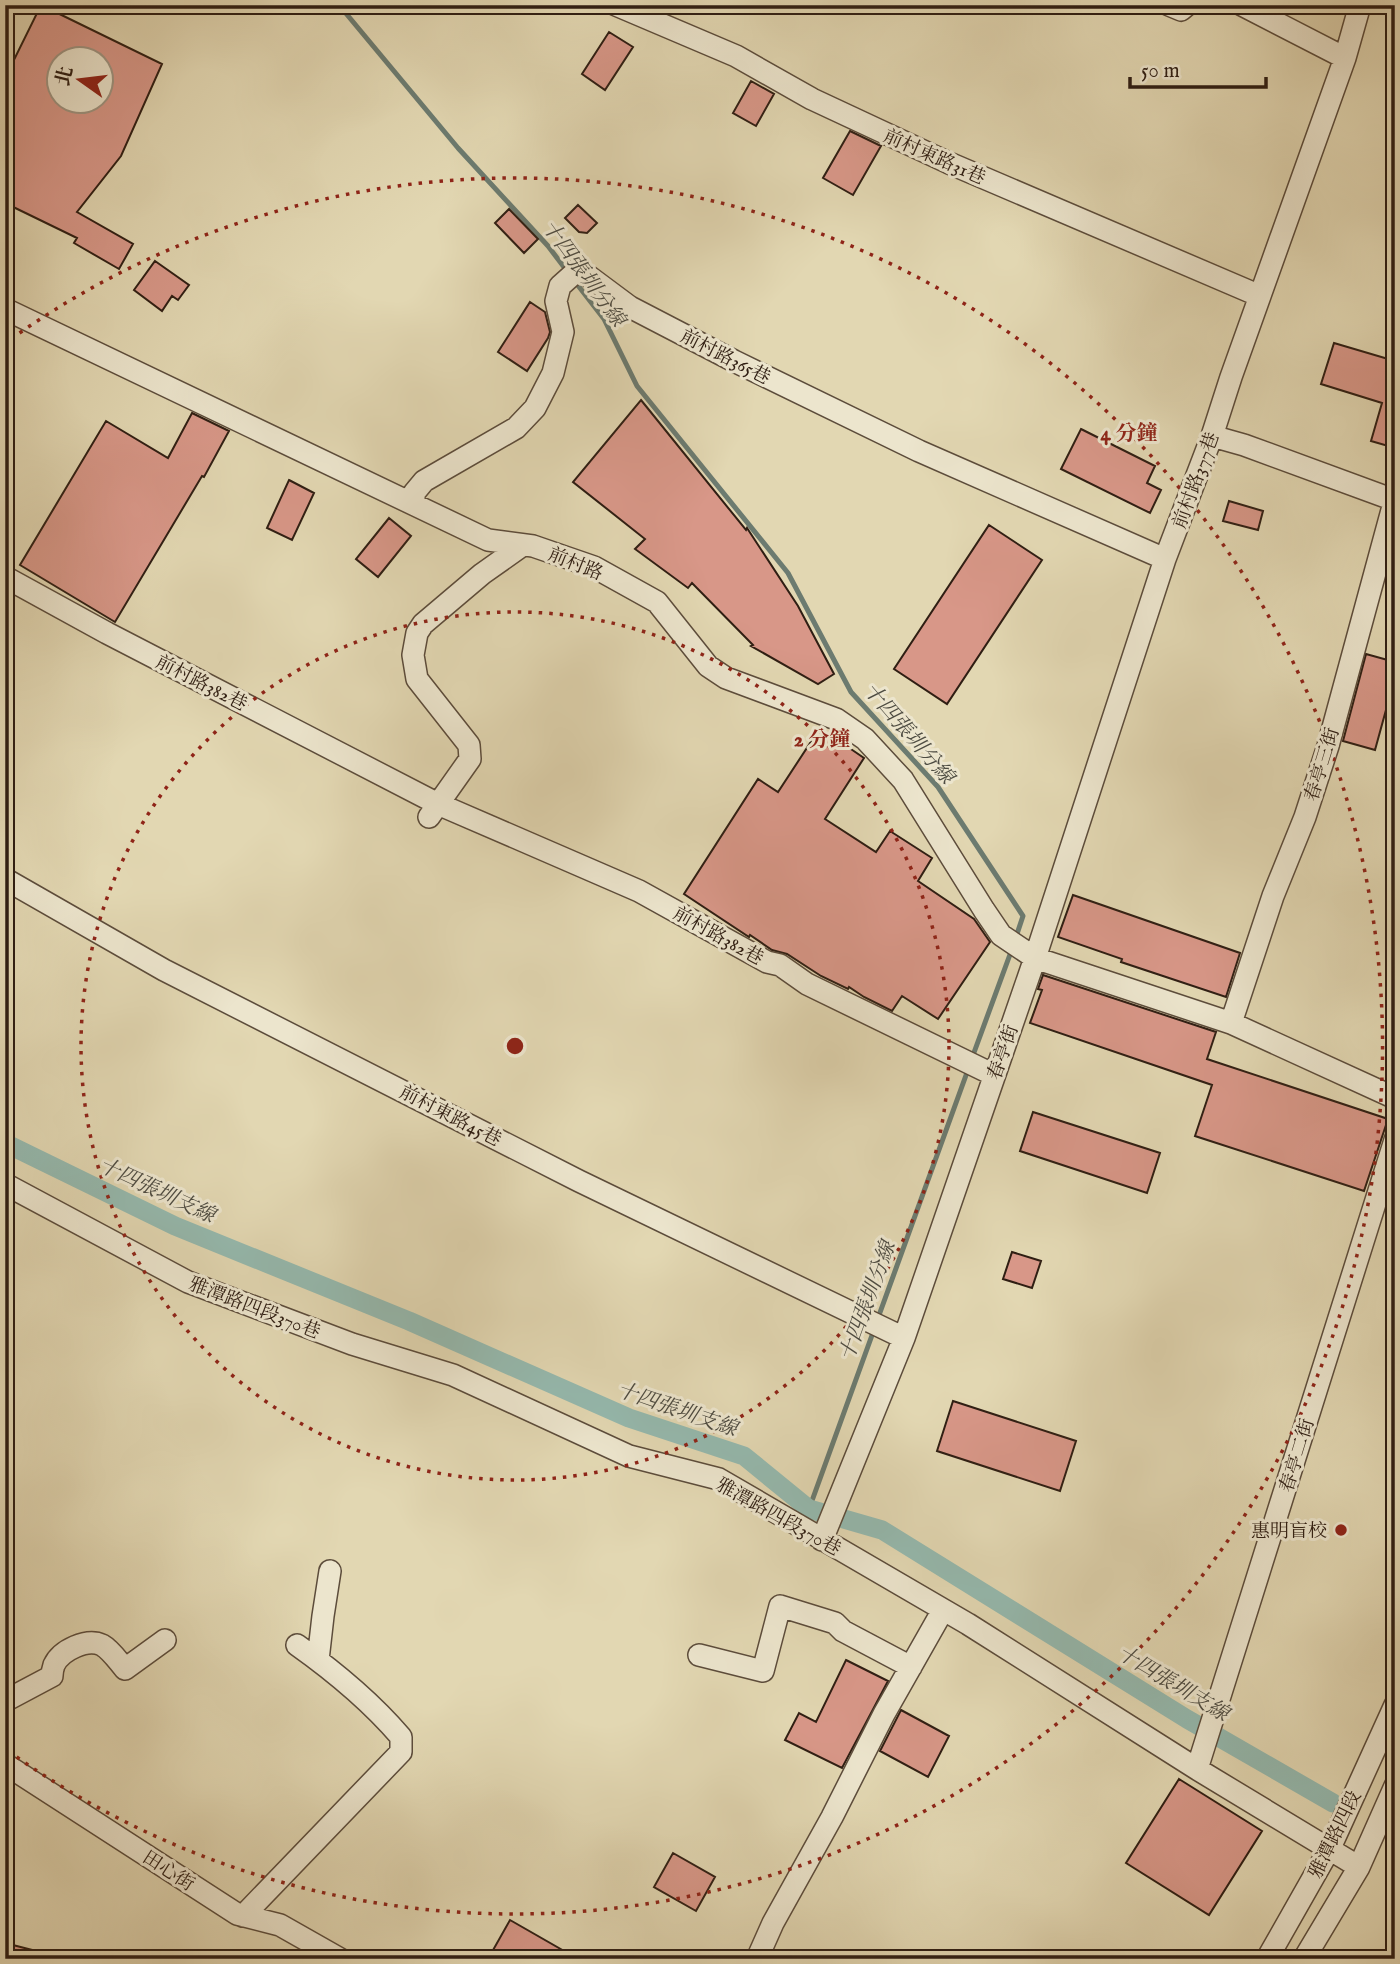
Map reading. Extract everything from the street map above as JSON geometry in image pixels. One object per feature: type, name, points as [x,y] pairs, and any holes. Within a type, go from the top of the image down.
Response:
[{"type":"street","name":"前村東路31巷","points":[[616,5],[736,57],[812,99],[949,163],[1260,296]]},
{"type":"street","points":[[1168,5],[1181,10],[1187,5]]},
{"type":"street","points":[[1241,5],[1345,58]]},
{"type":"street","name":"前村路377巷","points":[[1035,958],[1165,559],[1212,436],[1345,58],[1360,5]]},
{"type":"street","name":"前村路365巷","points":[[414,505],[414,493],[424,481],[516,428],[535,408],[553,373],[563,332],[556,301],[560,286],[579,270],[630,307],[734,361],[919,451],[1165,559]]},
{"type":"street","name":"前村路","points":[[5,309],[488,540],[533,546],[594,567],[657,602],[708,666],[726,678],[836,719],[865,739],[903,780],[1001,935],[1035,958]]},
{"type":"street","points":[[1212,436],[1395,499]]},
{"type":"street","name":"春亭三街","points":[[1231,1023],[1273,896],[1328,746],[1395,499]]},
{"type":"street","points":[[434,811],[470,760],[470,753],[469,746],[416,679],[412,655],[417,633],[423,624],[472,582],[523,545]]},
{"type":"street","name":"前村路382巷","points":[[5,577],[434,811],[639,891],[767,962],[780,965],[807,984],[994,1075]]},
{"type":"street","name":"前村東路45巷","points":[[5,879],[164,970],[579,1181],[904,1338]]},
{"type":"street","points":[[1035,958],[1231,1023],[1395,1098]]},
{"type":"street","name":"春亭街","points":[[828,1524],[904,1338],[1035,958]]},
{"type":"street","name":"春亭二街","points":[[1197,1769],[1395,1140]]},
{"type":"street","name":"雅潭路四段370巷","points":[[5,1184],[188,1282],[352,1344],[453,1375],[629,1455],[719,1479],[828,1524],[943,1610],[1359,1867]]},
{"type":"street","points":[[318,1660],[330,1571]]},
{"type":"street","points":[[699,1655],[763,1671],[780,1606],[835,1623],[843,1631],[911,1667]]},
{"type":"street","points":[[757,1959],[773,1923],[832,1817],[884,1714],[943,1610]]},
{"type":"street","points":[[5,1701],[52,1676],[54,1663],[66,1652],[88,1642],[102,1645],[125,1669],[165,1640]]},
{"type":"street","points":[[243,1916],[401,1752],[401,1737],[379,1712],[297,1645]]},
{"type":"street","name":"雅潭路四段","points":[[1267,1959],[1330,1848],[1395,1706]]},
{"type":"street","name":"田心街","points":[[5,1763],[237,1914],[281,1925],[340,1959]]},
{"type":"street","name":"雅潭路四段","points":[[1304,1959],[1359,1867],[1395,1786]]},
{"type":"building","points":[[41,5],[162,64],[121,156],[77,212],[133,244],[119,269],[74,243],[77,238],[5,203],[5,78]]},
{"type":"building","points":[[609,32],[633,47],[605,90],[582,74]]},
{"type":"building","points":[[751,81],[774,94],[756,126],[733,113]]},
{"type":"building","points":[[850,131],[881,146],[853,195],[823,178]]},
{"type":"building","points":[[578,205],[597,223],[587,233],[579,232],[565,218]]},
{"type":"building","points":[[509,209],[538,239],[524,253],[495,223]]},
{"type":"building","points":[[155,261],[189,285],[178,300],[172,296],[162,311],[134,290]]},
{"type":"building","points":[[530,302],[545,312],[550,332],[527,371],[498,352]]},
{"type":"building","points":[[1334,343],[1395,361],[1395,448],[1371,441],[1382,403],[1321,384]]},
{"type":"building","points":[[641,400],[746,530],[747,528],[798,606],[834,674],[818,684],[751,646],[753,645],[692,583],[688,588],[635,549],[645,539],[573,482]]},
{"type":"building","points":[[192,413],[229,431],[204,477],[202,476],[115,622],[20,565],[106,421],[168,458]]},
{"type":"building","points":[[1081,429],[1155,466],[1147,483],[1161,490],[1150,513],[1061,469]]},
{"type":"building","points":[[289,480],[314,493],[292,540],[267,528]]},
{"type":"building","points":[[1229,501],[1263,511],[1258,530],[1223,521]]},
{"type":"building","points":[[389,518],[411,536],[378,577],[356,559]]},
{"type":"building","points":[[989,525],[1042,560],[947,704],[894,669]]},
{"type":"building","points":[[1366,654],[1395,662],[1395,677],[1375,750],[1343,741]]},
{"type":"building","points":[[820,728],[864,758],[825,819],[876,852],[890,831],[932,858],[918,881],[974,919],[990,942],[938,1019],[902,996],[892,1011],[849,987],[848,989],[821,976],[787,954],[772,950],[684,894],[758,779],[778,792]]},
{"type":"building","points":[[1073,895],[1240,953],[1226,997],[1121,962],[1122,959],[1058,937]]},
{"type":"building","points":[[1043,975],[1216,1032],[1207,1059],[1388,1119],[1364,1191],[1195,1136],[1212,1085],[1030,1023],[1042,990],[1038,989]]},
{"type":"building","points":[[1033,1112],[1160,1153],[1147,1193],[1020,1151]]},
{"type":"building","points":[[1012,1252],[1041,1261],[1032,1288],[1003,1279]]},
{"type":"building","points":[[953,1401],[1076,1441],[1060,1491],[937,1451]]},
{"type":"building","points":[[846,1660],[888,1681],[842,1768],[785,1740],[799,1713],[816,1722]]},
{"type":"building","points":[[901,1710],[949,1736],[928,1777],[880,1751]]},
{"type":"building","points":[[1179,1779],[1262,1831],[1209,1915],[1126,1863]]},
{"type":"building","points":[[673,1853],[715,1877],[696,1911],[654,1887]]},
{"type":"building","points":[[510,1920],[578,1959],[488,1959]]},
{"type":"building","points":[[5,1943],[48,1954],[47,1959],[5,1959]]},
{"type":"waterway","name":"十四張圳分線","points":[[339,5],[458,148],[548,246],[567,271]]},
{"type":"waterway","name":"十四張圳分線","points":[[573,279],[604,319],[637,386],[788,573],[851,692],[938,787],[1023,916],[1015,940]]},
{"type":"waterway","name":"十四張圳分線","points":[[972,1058],[1012,949]]},
{"type":"waterway","name":"十四張圳分線","points":[[878,1318],[969,1067]]},
{"type":"waterway","name":"十四張圳支線","points":[[5,1143],[175,1226],[409,1321],[629,1418],[744,1456],[809,1509],[882,1530],[1187,1719],[1333,1803]]},
{"type":"waterway","name":"十四張圳分線","points":[[809,1509],[875,1327]]},
{"type":"place","name":"惠明盲校","points":[[1341,1530]]}]
